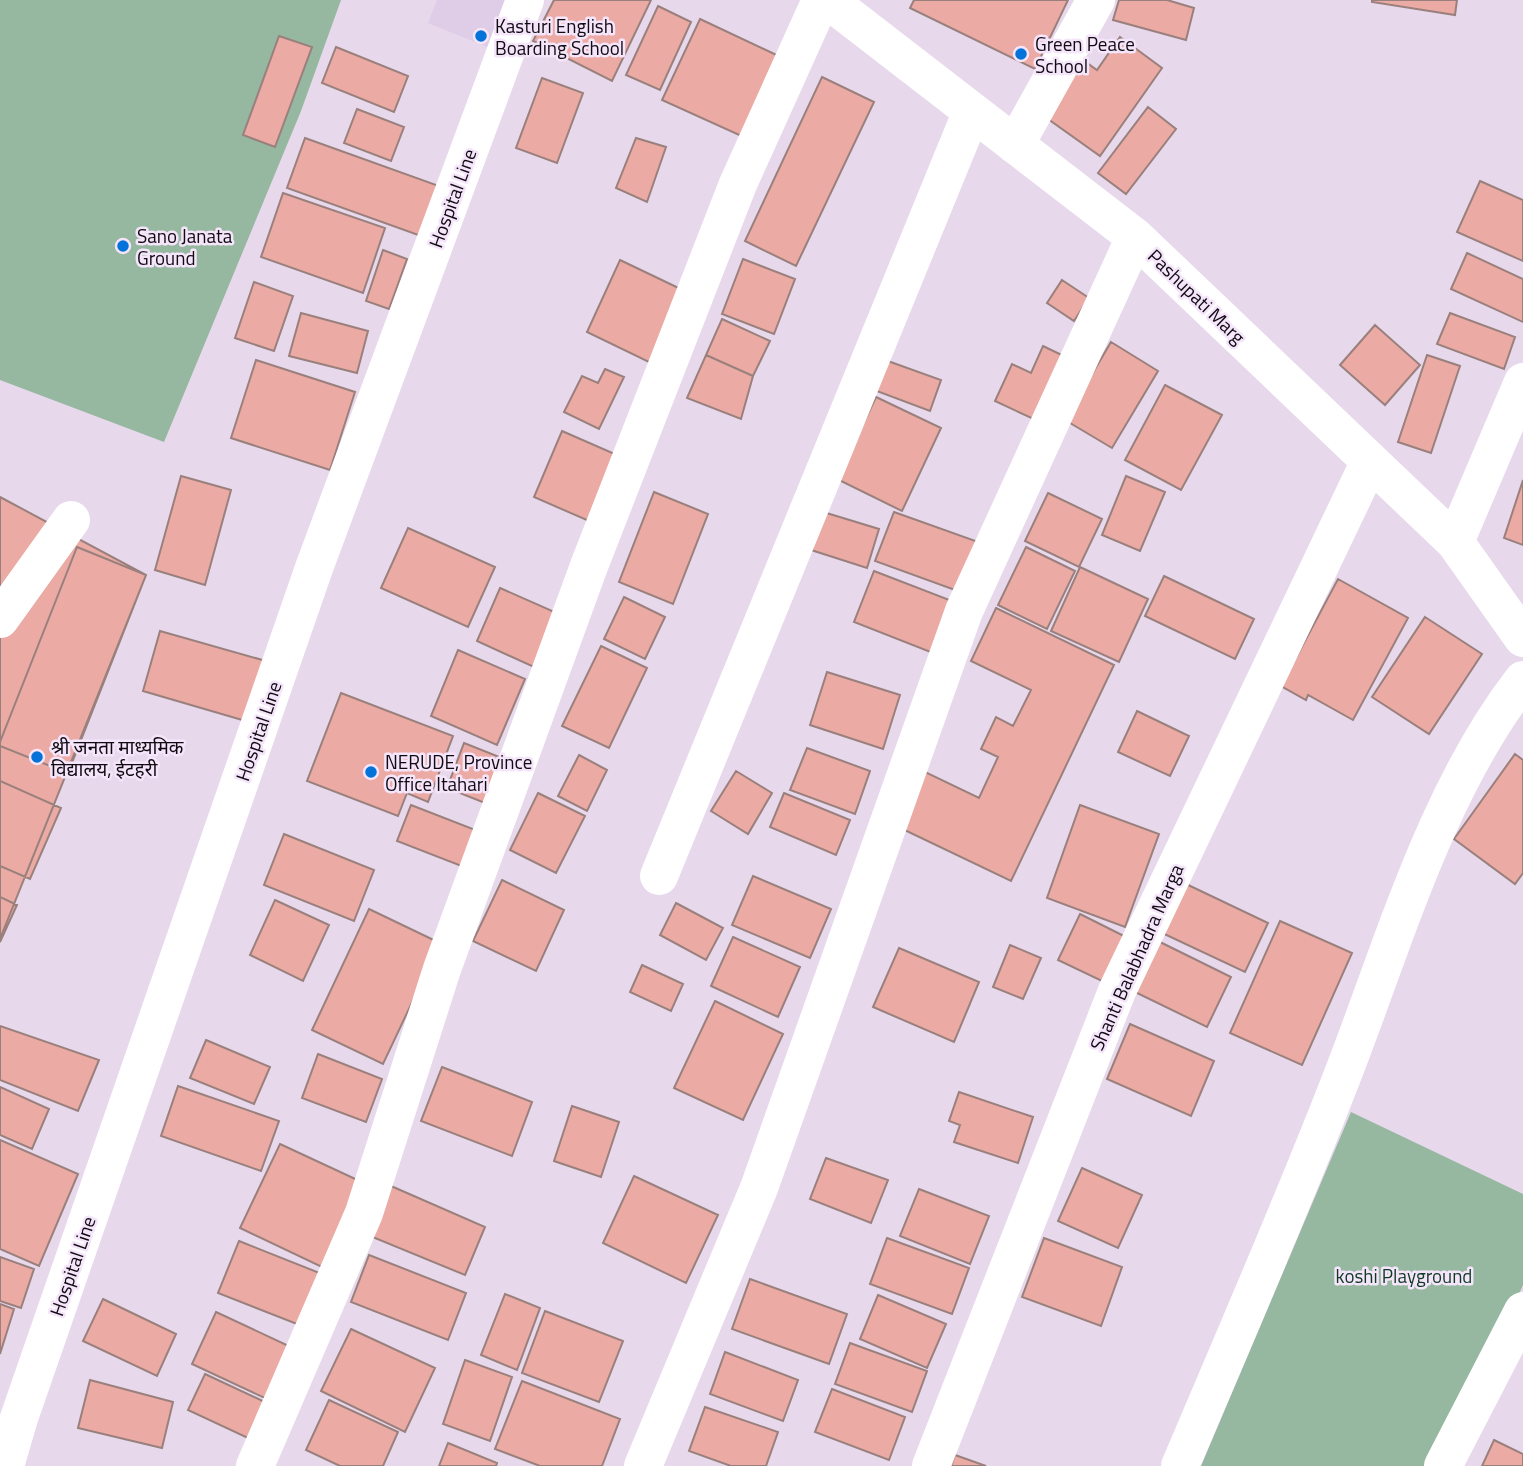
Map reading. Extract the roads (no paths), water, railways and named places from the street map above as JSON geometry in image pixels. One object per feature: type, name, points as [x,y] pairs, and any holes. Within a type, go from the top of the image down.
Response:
[{"type":"street","name":"Hospital Line","points":[[5,1466],[19,1418],[314,568],[525,0]]},
{"type":"street","points":[[256,1466],[363,1213],[442,969],[594,553],[738,184],[821,0]]},
{"type":"street","name":"Pashupati Marg","points":[[828,0],[1135,237],[1455,542],[1523,638]]},
{"type":"street","points":[[1015,145],[1096,0]]},
{"type":"street","points":[[659,876],[972,111]]},
{"type":"street","points":[[643,1466],[759,1188],[964,611],[1135,237]]},
{"type":"street","points":[[1455,542],[1523,382]]},
{"type":"street","name":"Shanti Balabhadra Marga","points":[[931,1466],[1117,991],[1370,461]]},
{"type":"street","points":[[0,619],[71,520]]},
{"type":"street","points":[[1180,1466],[1342,1077],[1448,802],[1506,702],[1523,680]]},
{"type":"street","points":[[1443,1466],[1523,1311]]},
{"type":"place","name":"Kasturi English Boarding School","points":[[481,36]]},
{"type":"place","name":"Green Peace School","points":[[1021,54]]},
{"type":"place","name":"Sano Janata Ground","points":[[123,246]]},
{"type":"place","name":"श्री जनता माध्यमिक विद्यालय, ईटहरी","points":[[37,757]]},
{"type":"place","name":"NERUDE, Province Office Itahari","points":[[371,772]]},
{"type":"park label","name":"koshi Playground","points":[[1404,1275]]}]
